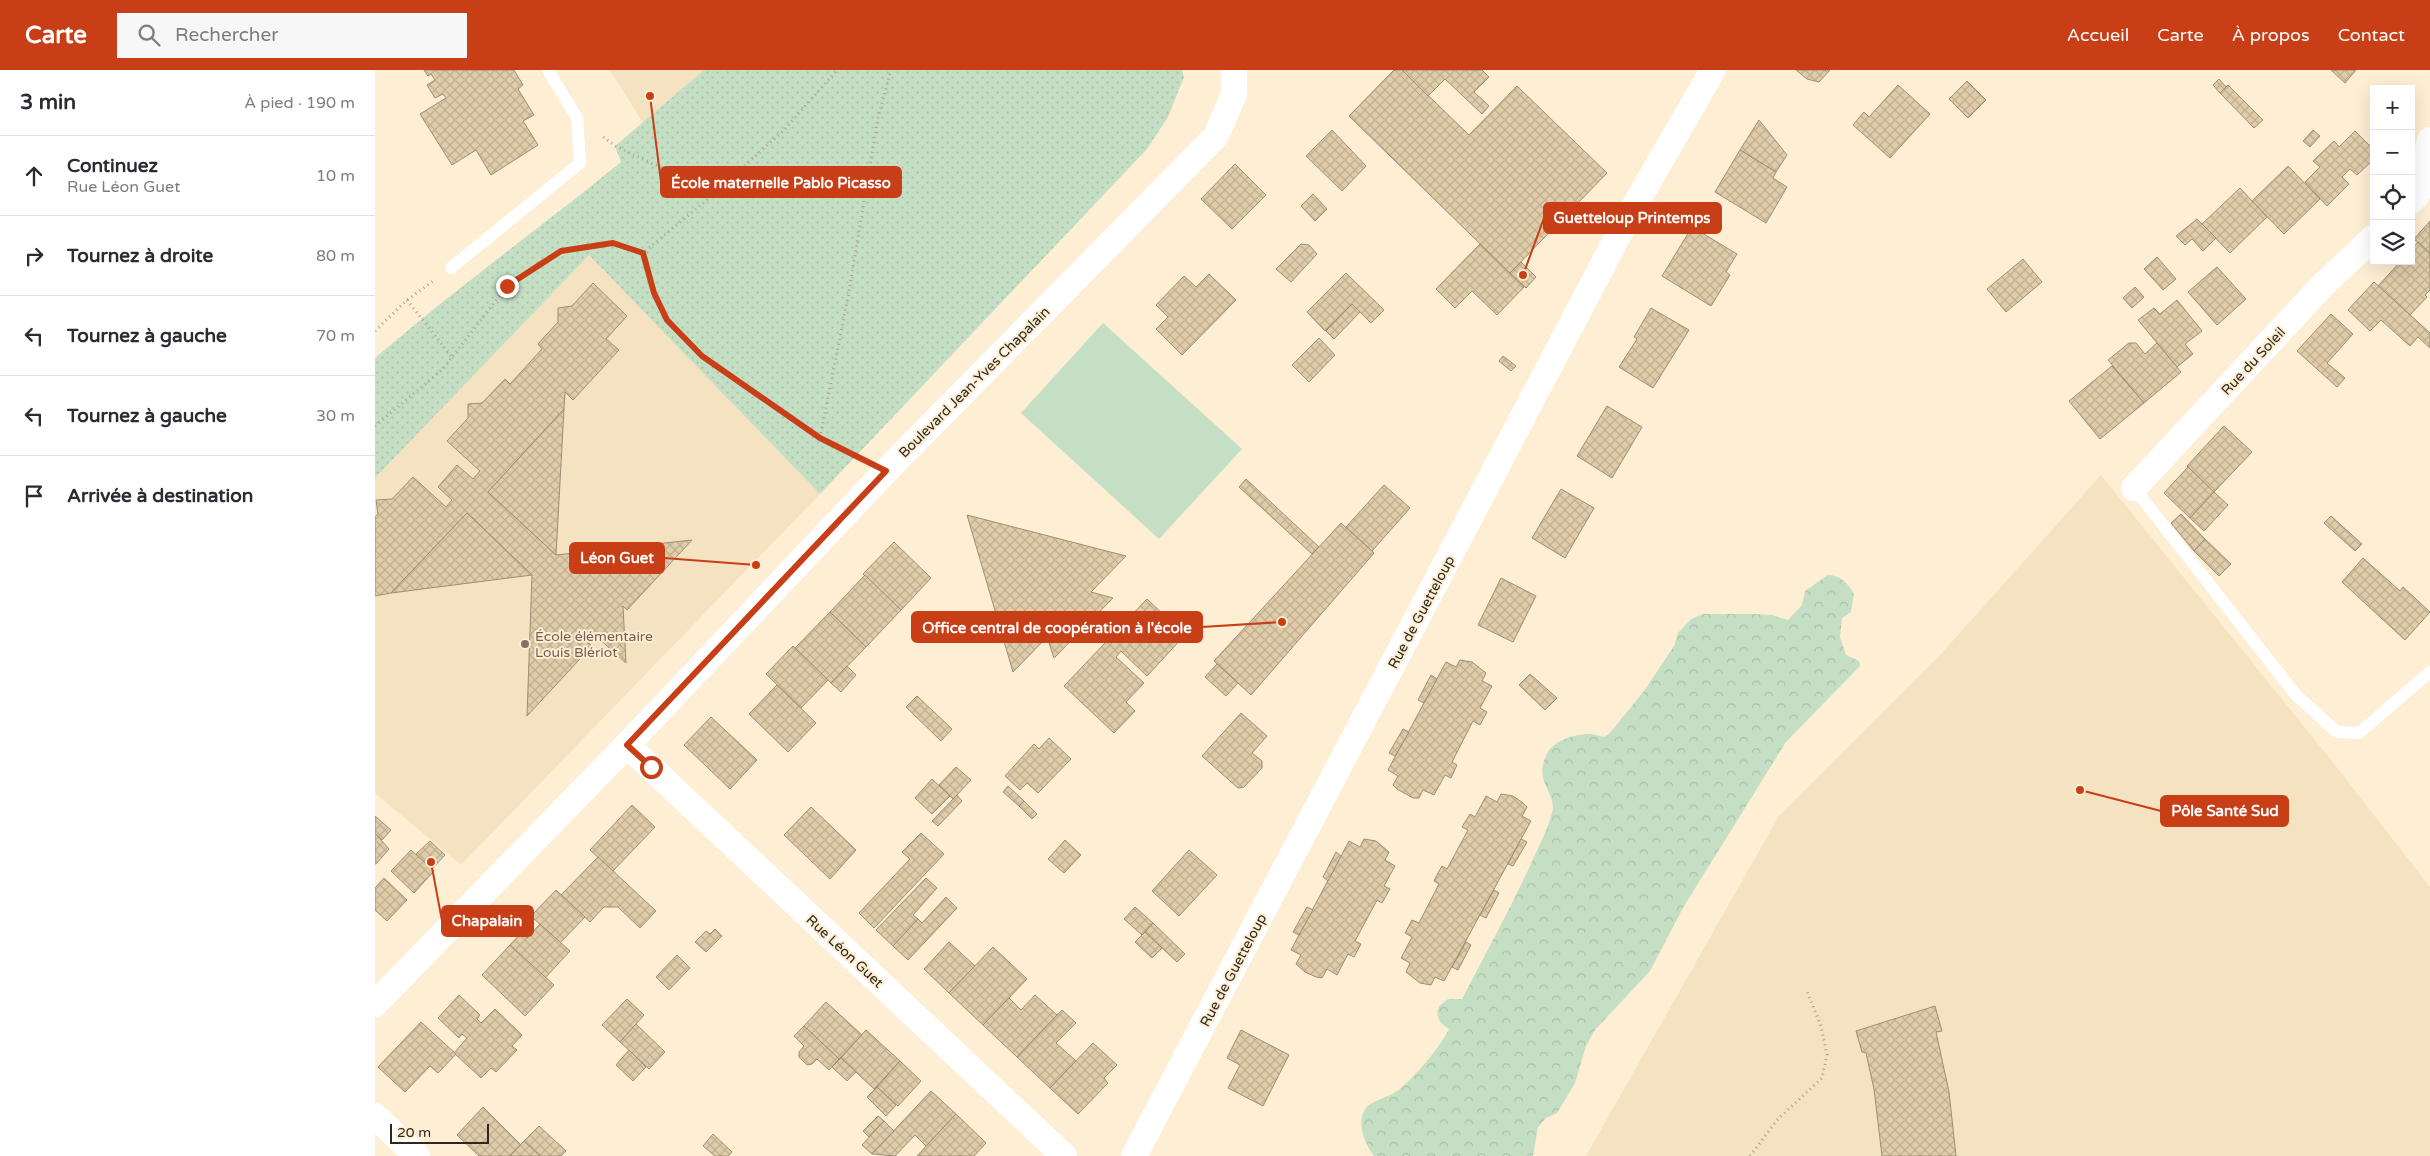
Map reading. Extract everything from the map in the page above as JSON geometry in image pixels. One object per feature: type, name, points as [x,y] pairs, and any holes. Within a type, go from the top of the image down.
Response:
[{"type":"street","name":"Boulevard Jean-Yves Chapalain","points":[[375,1004],[627,745],[886,471],[1216,136],[1234,94],[1234,70]]},
{"type":"street","name":"Rue de Guetteloup","points":[[1134,1156],[1624,226],[1713,70]]},
{"type":"street","points":[[2415,197],[2417,195],[2430,140]]},
{"type":"street","name":"Rue du Soleil","points":[[2134,488],[2322,286],[2370,241]]},
{"type":"street","name":"Rue Léon Guet","points":[[627,745],[1063,1156]]},
{"type":"street","points":[[375,1116],[417,1156]]},
{"type":"lane","points":[[451,268],[579,163],[577,118],[548,70]]},
{"type":"lane","points":[[2134,488],[2296,695],[2337,732],[2359,733],[2430,672]]},
{"type":"path","points":[[643,253],[715,193],[785,128],[837,70]]},
{"type":"path","points":[[820,438],[848,297],[878,118],[891,70]]},
{"type":"path","points":[[577,118],[615,146],[715,193]]},
{"type":"path","points":[[375,426],[443,369],[507,286],[561,251],[613,243],[643,253]]},
{"type":"path","points":[[643,253],[654,293],[667,320],[702,356],[820,438],[886,471]]},
{"type":"path","points":[[375,331],[407,300],[451,268]]},
{"type":"path","points":[[407,300],[452,357]]},
{"type":"path","points":[[1750,1156],[1777,1120],[1822,1078],[1827,1055],[1821,1026],[1806,989]]},
{"type":"shaded area","points":[[610,70],[704,70],[643,123]]},
{"type":"shaded area","name":"École élémentaire Louis Blériot","points":[[589,254],[820,494],[461,865],[375,793],[375,478]]},
{"type":"shaded area","points":[[2101,475],[2335,765],[2430,887],[2430,1156],[1586,1156],[1779,816],[1941,654]]},
{"type":"green space","points":[[704,70],[1182,70],[1184,77],[1168,117],[1147,149],[820,494],[589,255],[375,478],[375,358],[621,162],[615,146]]},
{"type":"green space","points":[[1103,323],[1242,449],[1159,539],[1021,413]]},
{"type":"green space","points":[[1828,575],[1836,576],[1843,580],[1854,594],[1851,612],[1842,618],[1840,637],[1846,655],[1859,661],[1860,666],[1786,742],[1684,906],[1650,971],[1595,1030],[1586,1046],[1575,1083],[1557,1113],[1546,1118],[1538,1127],[1533,1156],[1374,1156],[1363,1135],[1361,1120],[1363,1113],[1374,1102],[1395,1092],[1408,1082],[1446,1035],[1449,1029],[1439,1019],[1437,1013],[1439,1006],[1448,999],[1462,999],[1514,900],[1545,834],[1553,806],[1542,771],[1551,748],[1561,741],[1578,735],[1589,734],[1604,737],[1610,733],[1644,691],[1674,646],[1678,633],[1691,619],[1703,614],[1755,614],[1772,615],[1788,620],[1802,605],[1805,591]]},
{"type":"building","points":[[424,70],[514,70],[523,85],[518,89],[534,115],[523,121],[538,145],[491,175],[476,150],[452,165],[420,114],[446,98],[443,94],[435,98],[427,85],[435,80],[431,74],[428,76]]},
{"type":"building","points":[[1394,70],[1402,70],[1469,135],[1517,86],[1607,173],[1510,273],[1349,116]]},
{"type":"building","points":[[1402,70],[1482,70],[1489,77],[1474,92],[1489,106],[1482,114],[1445,79],[1428,96]]},
{"type":"building","points":[[1796,70],[1830,70],[1819,82],[1807,79]]},
{"type":"building","points":[[2331,70],[2356,70],[2345,83]]},
{"type":"building","points":[[2219,79],[2226,87],[2220,93],[2213,85]]},
{"type":"building","points":[[1967,81],[1986,100],[1968,118],[1949,99]]},
{"type":"building","points":[[1898,85],[1930,114],[1890,158],[1853,125],[1864,112],[1869,117]]},
{"type":"building","points":[[2228,85],[2263,120],[2254,128],[2220,93]]},
{"type":"building","points":[[1759,120],[1787,155],[1776,172],[1740,150]]},
{"type":"building","points":[[1332,130],[1366,166],[1342,191],[1306,156]]},
{"type":"building","points":[[2313,130],[2320,136],[2310,147],[2303,141]]},
{"type":"building","points":[[2355,131],[2370,146],[2370,163],[2357,175],[2350,169],[2342,177],[2349,184],[2327,206],[2305,182],[2320,167],[2313,161],[2334,141],[2339,147]]},
{"type":"building","points":[[1740,150],[1776,172],[1773,178],[1787,187],[1766,223],[1715,192]]},
{"type":"building","points":[[1235,164],[1266,195],[1232,229],[1201,199]]},
{"type":"building","points":[[2288,166],[2320,199],[2284,234],[2252,201]]},
{"type":"building","points":[[2240,188],[2267,217],[2230,253],[2202,224]]},
{"type":"building","points":[[1313,194],[1327,209],[1315,221],[1301,206]]},
{"type":"building","points":[[2197,219],[2216,238],[2203,251],[2192,239],[2185,245],[2176,236]]},
{"type":"building","points":[[2430,221],[2430,253],[2415,238]]},
{"type":"building","points":[[1692,227],[1737,254],[1726,272],[1730,275],[1711,306],[1662,276]]},
{"type":"building","points":[[2418,242],[2430,253],[2430,290],[2425,295],[2427,297],[2410,315],[2378,286],[2397,265],[2415,265],[2415,245]]},
{"type":"building","points":[[1301,244],[1309,245],[1317,254],[1291,282],[1276,269]]},
{"type":"building","points":[[1480,244],[1524,287],[1497,315],[1472,291],[1455,308],[1436,289]]},
{"type":"building","points":[[2157,257],[2176,279],[2163,290],[2144,269]]},
{"type":"building","points":[[2023,259],[2042,282],[2006,312],[1987,289]]},
{"type":"building","points":[[1521,262],[1536,277],[1526,288],[1510,273]]},
{"type":"building","points":[[2217,267],[2246,299],[2217,325],[2188,292]]},
{"type":"building","points":[[1346,273],[1384,310],[1371,323],[1352,304],[1325,331],[1307,312]]},
{"type":"building","points":[[1209,274],[1236,300],[1182,355],[1156,329],[1168,317],[1156,305],[1184,276],[1196,287]]},
{"type":"building","points":[[2374,282],[2430,333],[2430,348],[2418,337],[2410,346],[2381,320],[2370,331],[2348,310]]},
{"type":"building","points":[[593,283],[627,316],[606,339],[619,350],[573,400],[565,392],[564,409],[488,492],[556,555],[692,540],[627,610],[623,606],[626,663],[597,637],[582,637],[592,646],[527,716],[532,575],[467,513],[391,593],[375,596],[375,517],[378,514],[376,500],[392,499],[413,477],[446,507],[452,500],[438,487],[457,465],[473,479],[480,471],[447,441],[468,418],[468,404],[482,403],[505,379],[510,384],[542,349],[538,344],[558,322],[558,308],[572,306]]},
{"type":"building","points":[[2135,287],[2144,297],[2132,308],[2123,298]]},
{"type":"building","points":[[2177,300],[2202,331],[2185,344],[2193,354],[2177,367],[2138,320],[2154,308],[2160,314]]},
{"type":"building","points":[[1352,304],[1360,312],[1334,339],[1326,331]]},
{"type":"building","points":[[1651,308],[1689,330],[1653,388],[1619,367],[1637,339],[1634,337]]},
{"type":"building","points":[[2331,314],[2353,334],[2327,363],[2345,378],[2337,387],[2297,351]]},
{"type":"building","points":[[1319,338],[1335,355],[1309,382],[1292,365]]},
{"type":"building","points":[[2129,343],[2136,343],[2145,354],[2157,343],[2181,372],[2144,403],[2108,360]]},
{"type":"building","points":[[1503,356],[1516,366],[1511,371],[1499,361]]},
{"type":"building","points":[[2112,366],[2144,403],[2100,439],[2069,401]]},
{"type":"building","points":[[1607,406],[1642,427],[1612,478],[1577,456]]},
{"type":"building","points":[[564,409],[556,555],[488,492]]},
{"type":"building","points":[[2224,426],[2252,452],[2214,492],[2187,466]]},
{"type":"building","points":[[2188,467],[2214,492],[2190,518],[2164,493]]},
{"type":"building","points":[[1246,479],[1319,547],[1312,554],[1239,487]]},
{"type":"building","points":[[1384,485],[1410,508],[1372,551],[1346,527]]},
{"type":"building","points":[[1561,489],[1594,508],[1565,558],[1532,538]]},
{"type":"building","points":[[2214,492],[2228,505],[2204,531],[2190,518]]},
{"type":"building","points":[[467,513],[532,575],[391,593]]},
{"type":"building","points":[[2181,514],[2205,539],[2194,551],[2171,523]]},
{"type":"building","points":[[967,515],[1126,556],[1091,592],[1113,598],[1054,658],[1047,637],[1013,672]]},
{"type":"building","points":[[2331,516],[2362,544],[2355,551],[2324,523]]},
{"type":"building","points":[[1341,523],[1374,553],[1251,695],[1214,661]]},
{"type":"building","points":[[2205,539],[2231,564],[2219,576],[2194,551]]},
{"type":"building","points":[[894,542],[931,578],[901,610],[863,574]]},
{"type":"building","points":[[2363,558],[2400,591],[2403,587],[2430,612],[2405,640],[2342,582]]},
{"type":"building","points":[[865,575],[901,610],[866,647],[830,612]]},
{"type":"building","points":[[1501,578],[1536,596],[1513,642],[1478,625]]},
{"type":"building","points":[[1147,599],[1185,635],[1147,676],[1121,651],[1116,657],[1144,683],[1126,702],[1135,711],[1114,733],[1064,686]]},
{"type":"building","points":[[830,612],[866,647],[831,683],[795,648]]},
{"type":"building","points":[[793,646],[828,680],[801,708],[766,674]]},
{"type":"building","points":[[1460,660],[1472,662],[1486,673],[1482,681],[1492,686],[1480,708],[1487,712],[1480,725],[1473,721],[1452,762],[1457,765],[1451,778],[1445,775],[1434,795],[1423,790],[1419,798],[1413,798],[1393,785],[1398,776],[1388,770],[1446,662],[1456,667]]},
{"type":"building","points":[[1217,664],[1238,683],[1226,696],[1205,677]]},
{"type":"building","points":[[847,666],[856,675],[841,692],[831,683]]},
{"type":"building","points":[[1530,674],[1557,698],[1545,710],[1519,685]]},
{"type":"building","points":[[1431,675],[1437,679],[1424,703],[1418,700]]},
{"type":"building","points":[[777,685],[816,723],[788,752],[749,714]]},
{"type":"building","points":[[917,696],[952,729],[941,741],[906,707]]},
{"type":"building","points":[[1241,713],[1267,736],[1252,753],[1262,761],[1262,768],[1244,787],[1238,788],[1202,756]]},
{"type":"building","points":[[711,717],[757,760],[730,789],[684,745]]},
{"type":"building","points":[[1403,729],[1409,732],[1395,756],[1389,753]]},
{"type":"building","points":[[1049,738],[1071,759],[1038,793],[1027,783],[1020,790],[1005,776],[1034,744],[1039,749]]},
{"type":"building","points":[[956,767],[971,780],[953,799],[939,785]]},
{"type":"building","points":[[932,779],[950,796],[932,814],[915,798]]},
{"type":"building","points":[[1008,786],[1024,801],[1019,806],[1003,792]]},
{"type":"building","points":[[1501,794],[1513,796],[1523,803],[1527,807],[1522,816],[1531,821],[1444,981],[1435,977],[1431,985],[1420,983],[1406,972],[1410,963],[1401,958],[1412,937],[1405,933],[1412,920],[1419,923],[1439,884],[1434,881],[1438,873],[1442,866],[1447,869],[1468,830],[1462,827],[1470,814],[1475,817],[1486,796],[1497,802]]},
{"type":"building","points":[[957,795],[962,801],[938,826],[932,821]]},
{"type":"building","points":[[1024,801],[1037,814],[1032,819],[1019,806]]},
{"type":"building","points":[[632,805],[655,827],[613,871],[590,850]]},
{"type":"building","points":[[811,807],[856,850],[830,879],[784,835]]},
{"type":"building","points":[[375,816],[391,830],[382,840],[375,833]]},
{"type":"building","points":[[375,833],[389,849],[376,864],[375,864]]},
{"type":"building","points":[[921,833],[944,854],[874,928],[859,913],[910,859],[902,852]]},
{"type":"building","points":[[1364,839],[1376,841],[1389,852],[1385,860],[1395,866],[1384,886],[1390,889],[1382,903],[1377,900],[1355,941],[1361,944],[1354,957],[1348,954],[1337,975],[1327,969],[1322,978],[1316,977],[1305,972],[1296,964],[1301,955],[1291,950],[1349,841],[1360,847]]},
{"type":"building","points":[[1521,839],[1527,842],[1513,866],[1508,864]]},
{"type":"building","points":[[1065,840],[1081,855],[1064,873],[1048,859]]},
{"type":"building","points":[[430,841],[445,855],[432,869],[416,854]]},
{"type":"building","points":[[411,850],[434,871],[414,893],[391,871]]},
{"type":"building","points":[[1189,850],[1217,875],[1179,916],[1152,891]]},
{"type":"building","points":[[1336,852],[1341,856],[1328,881],[1323,877]]},
{"type":"building","points":[[598,857],[656,911],[640,928],[618,907],[604,907],[590,922],[561,895]]},
{"type":"building","points":[[384,878],[407,900],[387,921],[375,910],[375,888]]},
{"type":"building","points":[[926,878],[937,888],[913,915],[918,919],[893,946],[876,930]]},
{"type":"building","points":[[556,890],[585,917],[560,943],[531,916]]},
{"type":"building","points":[[1494,890],[1499,893],[1486,918],[1480,915]]},
{"type":"building","points":[[946,897],[957,908],[908,960],[893,946],[918,919],[922,923]]},
{"type":"building","points":[[1135,907],[1153,923],[1142,935],[1124,919]]},
{"type":"building","points":[[1307,907],[1313,910],[1299,935],[1293,932]]},
{"type":"building","points":[[1153,923],[1185,954],[1177,962],[1145,932]]},
{"type":"building","points":[[540,924],[570,951],[545,978],[510,945],[521,933],[527,938]]},
{"type":"building","points":[[715,929],[722,936],[706,952],[695,942],[706,931],[710,934]]},
{"type":"building","points":[[1145,932],[1162,948],[1152,958],[1135,942]]},
{"type":"building","points":[[949,942],[975,966],[949,993],[924,969]]},
{"type":"building","points":[[1466,942],[1471,945],[1458,970],[1452,967]]},
{"type":"building","points":[[510,945],[554,985],[525,1016],[482,975]]},
{"type":"building","points":[[993,947],[1027,979],[983,1025],[949,993]]},
{"type":"building","points":[[677,955],[690,968],[669,990],[656,977]]},
{"type":"building","points":[[459,995],[480,1015],[477,1019],[481,1023],[495,1009],[522,1035],[512,1046],[517,1050],[496,1072],[491,1068],[481,1078],[454,1053],[467,1038],[462,1034],[459,1038],[438,1018]]},
{"type":"building","points":[[1035,995],[1057,1015],[1017,1057],[983,1025],[1009,998],[1021,1010]]},
{"type":"building","points":[[627,999],[644,1015],[620,1042],[602,1025]]},
{"type":"building","points":[[826,1002],[862,1035],[839,1059],[804,1026]]},
{"type":"building","points":[[1935,1006],[1942,1031],[1936,1032],[1949,1092],[1956,1156],[1882,1156],[1874,1089],[1866,1053],[1862,1052],[1856,1031]]},
{"type":"building","points":[[1062,1010],[1076,1023],[1056,1043],[1076,1061],[1050,1088],[1017,1057]]},
{"type":"building","points":[[421,1022],[456,1054],[438,1073],[430,1066],[405,1092],[378,1067]]},
{"type":"building","points":[[636,1024],[665,1052],[649,1069],[620,1042]]},
{"type":"building","points":[[804,1026],[839,1059],[829,1070],[817,1059],[812,1064],[807,1065],[799,1057],[799,1052],[804,1046],[794,1036]]},
{"type":"building","points":[[866,1030],[900,1061],[874,1089],[841,1058]]},
{"type":"building","points":[[1241,1030],[1289,1055],[1263,1106],[1228,1088],[1240,1065],[1227,1058]]},
{"type":"building","points":[[1093,1043],[1117,1065],[1104,1078],[1108,1083],[1078,1114],[1050,1088]]},
{"type":"building","points":[[629,1050],[646,1067],[633,1081],[616,1065]]},
{"type":"building","points":[[841,1058],[856,1072],[847,1081],[832,1067]]},
{"type":"building","points":[[900,1061],[921,1081],[898,1106],[877,1087]]},
{"type":"building","points":[[877,1087],[896,1105],[886,1116],[867,1097]]},
{"type":"building","points":[[931,1091],[956,1114],[926,1146],[915,1135],[895,1156],[872,1154]]},
{"type":"building","points":[[483,1107],[521,1145],[510,1156],[479,1156],[457,1135]]},
{"type":"building","points":[[956,1114],[986,1143],[974,1156],[917,1156]]},
{"type":"building","points":[[878,1116],[884,1121],[869,1137],[863,1131]]},
{"type":"building","points":[[884,1121],[894,1131],[872,1154],[862,1145]]},
{"type":"building","points":[[539,1126],[566,1151],[561,1156],[540,1156],[524,1141]]},
{"type":"building","points":[[713,1134],[732,1152],[728,1156],[715,1156],[703,1146]]},
{"type":"building","points":[[524,1141],[540,1156],[510,1156]]},
{"type":"place","name":"École maternelle Pablo Picasso","points":[[650,96]]},
{"type":"place","name":"Guetteloup Printemps","points":[[1523,275]]},
{"type":"place","name":"Léon Guet","points":[[756,565]]},
{"type":"place","name":"Office central de coopération à l'école","points":[[1282,622]]},
{"type":"place","name":"École élémentaire Louis Blériot","points":[[525,644]]},
{"type":"place","name":"Pôle Santé Sud","points":[[2080,790]]},
{"type":"place","name":"Chapalain","points":[[431,862]]},
{"type":"route","points":[[507,286],[561,251],[613,243],[643,253],[654,293],[667,320],[702,356],[820,438],[886,471],[627,745],[651,767]]}]
